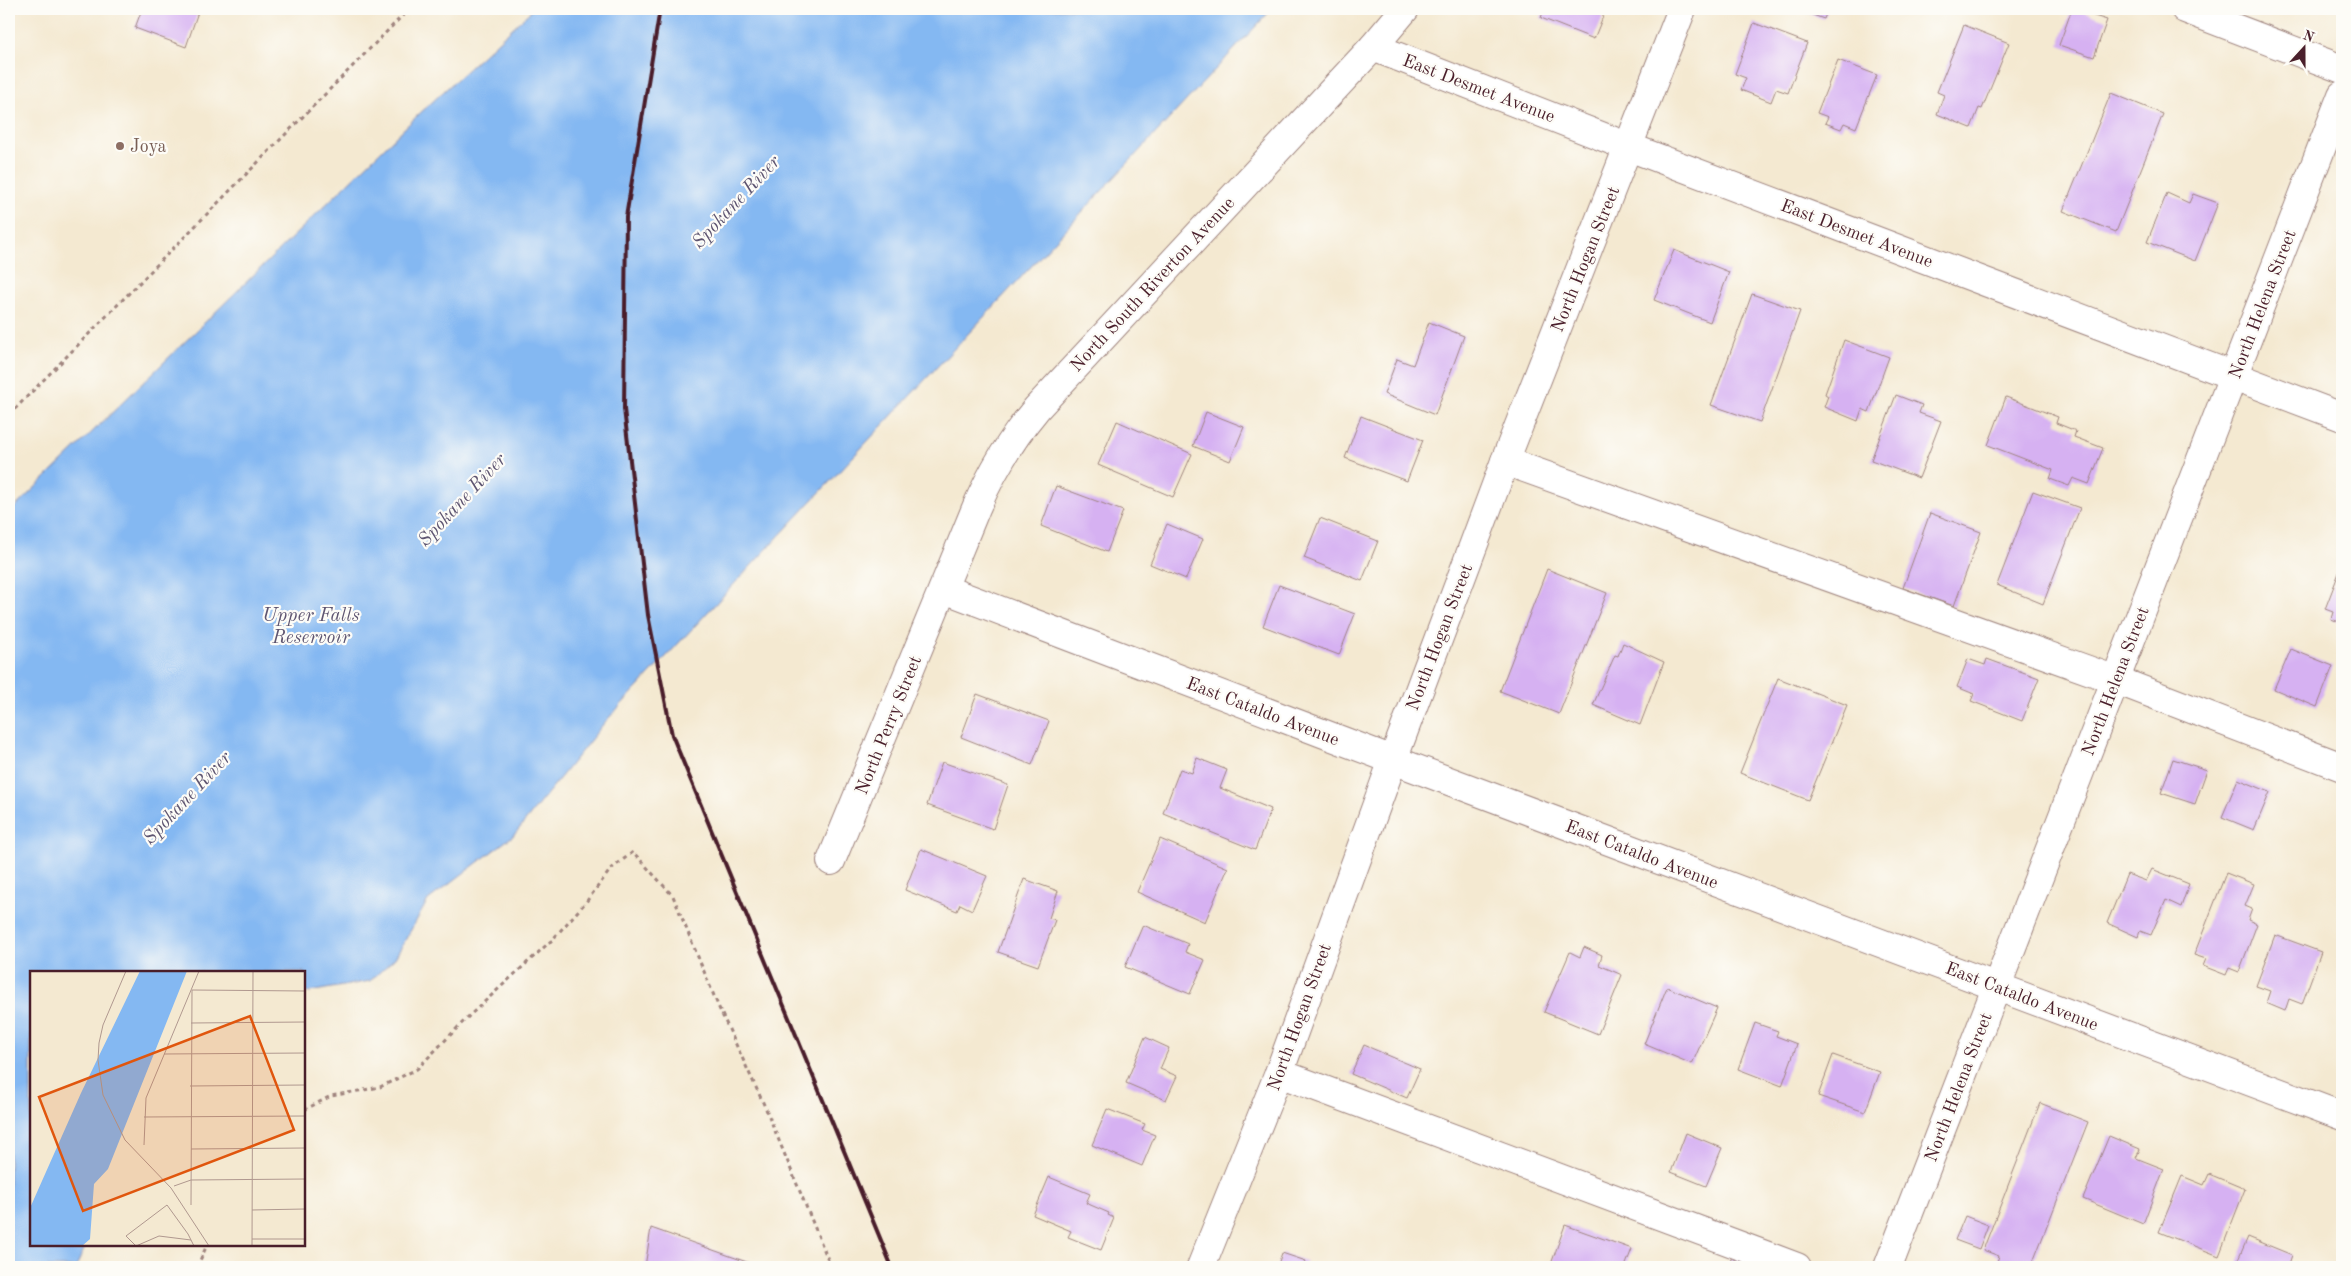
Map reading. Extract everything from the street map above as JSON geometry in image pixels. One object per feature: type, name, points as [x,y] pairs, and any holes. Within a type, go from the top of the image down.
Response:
[{"type":"street","name":"North South Riverton Avenue","points":[[944,589],[983,491],[1001,456],[1016,433],[1037,408],[1373,47],[1405,9]]},
{"type":"street","name":"North Hogan Street","points":[[1202,1267],[1280,1073],[1393,760],[1505,461],[1682,9]]},
{"type":"street","points":[[2185,9],[2342,69]]},
{"type":"street","name":"East Desmet Avenue","points":[[1373,47],[1629,147],[2342,417]]},
{"type":"street","name":"North Helena Street","points":[[1888,1267],[2342,95]]},
{"type":"street","points":[[1505,461],[2116,680],[2342,767]]},
{"type":"street","name":"East Cataldo Avenue","points":[[944,589],[1393,760],[2342,1116]]},
{"type":"street","name":"North Perry Street","points":[[831,861],[944,589]]},
{"type":"street","points":[[1280,1073],[1797,1267]]},
{"type":"path","points":[[9,415],[409,9]]},
{"type":"path","points":[[305,1109],[331,1096],[380,1087],[417,1068],[470,1015],[552,940],[586,902],[611,869],[633,852],[673,896],[720,1008],[766,1109],[831,1267]]},
{"type":"path","points":[[197,1267],[207,1246]]},
{"type":"water","name":"Upper Falls Reservoir","points":[[533,9],[1272,9],[605,722],[514,835],[428,900],[395,958],[370,981],[305,993],[305,971],[30,971],[30,1246],[86,1246],[76,1267],[9,1267],[9,513],[417,116]]},
{"type":"building","points":[[142,9],[199,9],[186,47],[135,28]]},
{"type":"building","points":[[1544,9],[1606,9],[1594,39],[1541,18]]},
{"type":"building","points":[[1796,9],[1828,9],[1824,19]]},
{"type":"building","points":[[2072,9],[2107,20],[2094,57],[2059,45]]},
{"type":"building","points":[[1754,23],[1807,43],[1788,93],[1776,89],[1771,102],[1741,90],[1746,78],[1735,74]]},
{"type":"building","points":[[1964,25],[2009,43],[1982,109],[1979,108],[1971,128],[1937,114],[1944,95],[1937,92]]},
{"type":"building","points":[[1838,60],[1877,75],[1856,128],[1844,123],[1841,129],[1825,123],[1828,117],[1817,113]]},
{"type":"building","points":[[2111,93],[2163,114],[2116,232],[2063,211]]},
{"type":"building","points":[[2167,193],[2189,203],[2193,194],[2218,203],[2195,261],[2147,242]]},
{"type":"building","points":[[1674,250],[1729,272],[1710,322],[1654,300]]},
{"type":"building","points":[[1752,294],[1800,311],[1760,422],[1711,405]]},
{"type":"building","points":[[1429,322],[1464,336],[1435,415],[1384,394],[1397,359],[1413,365]]},
{"type":"building","points":[[1844,340],[1889,357],[1869,412],[1862,409],[1858,421],[1824,407],[1828,396],[1825,394]]},
{"type":"building","points":[[1896,395],[1922,405],[1919,413],[1941,421],[1919,478],[1871,460]]},
{"type":"building","points":[[2006,397],[2058,417],[2056,423],[2076,431],[2074,437],[2103,448],[2089,484],[2073,478],[2069,486],[2050,479],[2053,470],[1988,445]]},
{"type":"building","points":[[1206,412],[1244,427],[1230,461],[1193,446]]},
{"type":"building","points":[[1361,416],[1423,440],[1407,481],[1345,458]]},
{"type":"building","points":[[1117,421],[1192,454],[1173,497],[1098,465]]},
{"type":"building","points":[[1056,486],[1123,511],[1107,552],[1041,526]]},
{"type":"building","points":[[2033,491],[2080,508],[2043,604],[1997,585]]},
{"type":"building","points":[[1930,513],[1981,532],[1954,606],[1903,588]]},
{"type":"building","points":[[1320,518],[1378,541],[1362,581],[1304,558]]},
{"type":"building","points":[[1167,524],[1203,539],[1186,579],[1150,564]]},
{"type":"building","points":[[2342,565],[2342,623],[2331,619],[2333,612],[2325,609]]},
{"type":"building","points":[[1547,569],[1607,593],[1559,714],[1500,691]]},
{"type":"building","points":[[1279,585],[1355,614],[1339,655],[1263,626]]},
{"type":"building","points":[[1623,643],[1664,662],[1640,725],[1593,705],[1615,655],[1618,656]]},
{"type":"building","points":[[2291,649],[2333,666],[2317,707],[2274,689]]},
{"type":"building","points":[[1968,659],[1985,665],[1987,659],[2039,678],[2022,721],[1971,701],[1974,694],[1957,687]]},
{"type":"building","points":[[1778,678],[1847,705],[1808,800],[1740,773]]},
{"type":"building","points":[[977,694],[1049,721],[1032,765],[961,737]]},
{"type":"building","points":[[1197,758],[1227,770],[1220,788],[1271,809],[1255,850],[1163,813],[1180,769],[1192,773]]},
{"type":"building","points":[[2173,759],[2207,770],[2195,804],[2161,793]]},
{"type":"building","points":[[942,762],[1008,785],[993,829],[927,805]]},
{"type":"building","points":[[2238,779],[2270,792],[2254,830],[2222,817]]},
{"type":"building","points":[[1160,839],[1228,868],[1205,922],[1137,892]]},
{"type":"building","points":[[921,849],[987,876],[972,910],[960,904],[957,911],[905,890]]},
{"type":"building","points":[[2152,869],[2189,884],[2181,907],[2166,900],[2151,935],[2140,931],[2138,937],[2107,923],[2127,874],[2146,881]]},
{"type":"building","points":[[2226,873],[2254,884],[2245,906],[2252,909],[2248,920],[2257,924],[2239,972],[2229,968],[2226,975],[2203,966],[2206,959],[2194,955]]},
{"type":"building","points":[[1024,879],[1058,891],[1049,918],[1055,920],[1038,966],[998,952]]},
{"type":"building","points":[[1143,925],[1188,944],[1185,952],[1205,960],[1190,994],[1125,967]]},
{"type":"building","points":[[2275,935],[2321,952],[2302,1004],[2289,999],[2285,1011],[2266,1003],[2270,991],[2256,986]]},
{"type":"building","points":[[1584,947],[1602,955],[1599,965],[1622,975],[1598,1034],[1544,1012],[1570,952],[1580,957]]},
{"type":"building","points":[[1667,987],[1717,1008],[1692,1064],[1644,1044]]},
{"type":"building","points":[[1755,1023],[1778,1031],[1776,1036],[1797,1044],[1782,1086],[1738,1069]]},
{"type":"building","points":[[1145,1037],[1169,1048],[1160,1069],[1177,1076],[1166,1100],[1126,1083]]},
{"type":"building","points":[[1364,1045],[1420,1069],[1407,1098],[1351,1074]]},
{"type":"building","points":[[1833,1055],[1880,1072],[1865,1112],[1818,1096]]},
{"type":"building","points":[[2040,1103],[2088,1122],[2031,1267],[1995,1267],[1999,1256],[1983,1250]]},
{"type":"building","points":[[1107,1109],[1145,1124],[1142,1130],[1155,1135],[1142,1166],[1092,1145]]},
{"type":"building","points":[[1686,1133],[1722,1148],[1706,1186],[1671,1172]]},
{"type":"building","points":[[2109,1136],[2140,1149],[2136,1158],[2164,1169],[2143,1224],[2083,1199]]},
{"type":"building","points":[[2209,1174],[2245,1189],[2219,1256],[2159,1232],[2182,1176],[2204,1185]]},
{"type":"building","points":[[1049,1177],[1090,1194],[1086,1203],[1109,1213],[1108,1215],[1114,1218],[1101,1250],[1068,1237],[1071,1231],[1033,1215]]},
{"type":"building","points":[[1965,1216],[1988,1225],[1979,1249],[1955,1240]]},
{"type":"building","points":[[1565,1225],[1632,1249],[1625,1267],[1550,1267]]},
{"type":"building","points":[[651,1228],[761,1267],[645,1267]]},
{"type":"building","points":[[2248,1237],[2292,1255],[2288,1267],[2235,1267]]},
{"type":"building","points":[[1734,1251],[1773,1267],[1728,1267]]},
{"type":"building","points":[[1282,1253],[1306,1261],[1304,1265],[1309,1267],[1277,1267]]},
{"type":"railway","points":[[660,9],[626,217],[624,409],[648,615],[672,735],[892,1267]]},
{"type":"place","name":"Joya","points":[[120,146]]},
{"type":"water label","name":"Spokane River","points":[[735,201]]},
{"type":"water label","name":"Spokane River","points":[[461,499]]},
{"type":"water label","name":"Spokane River","points":[[186,797]]}]
